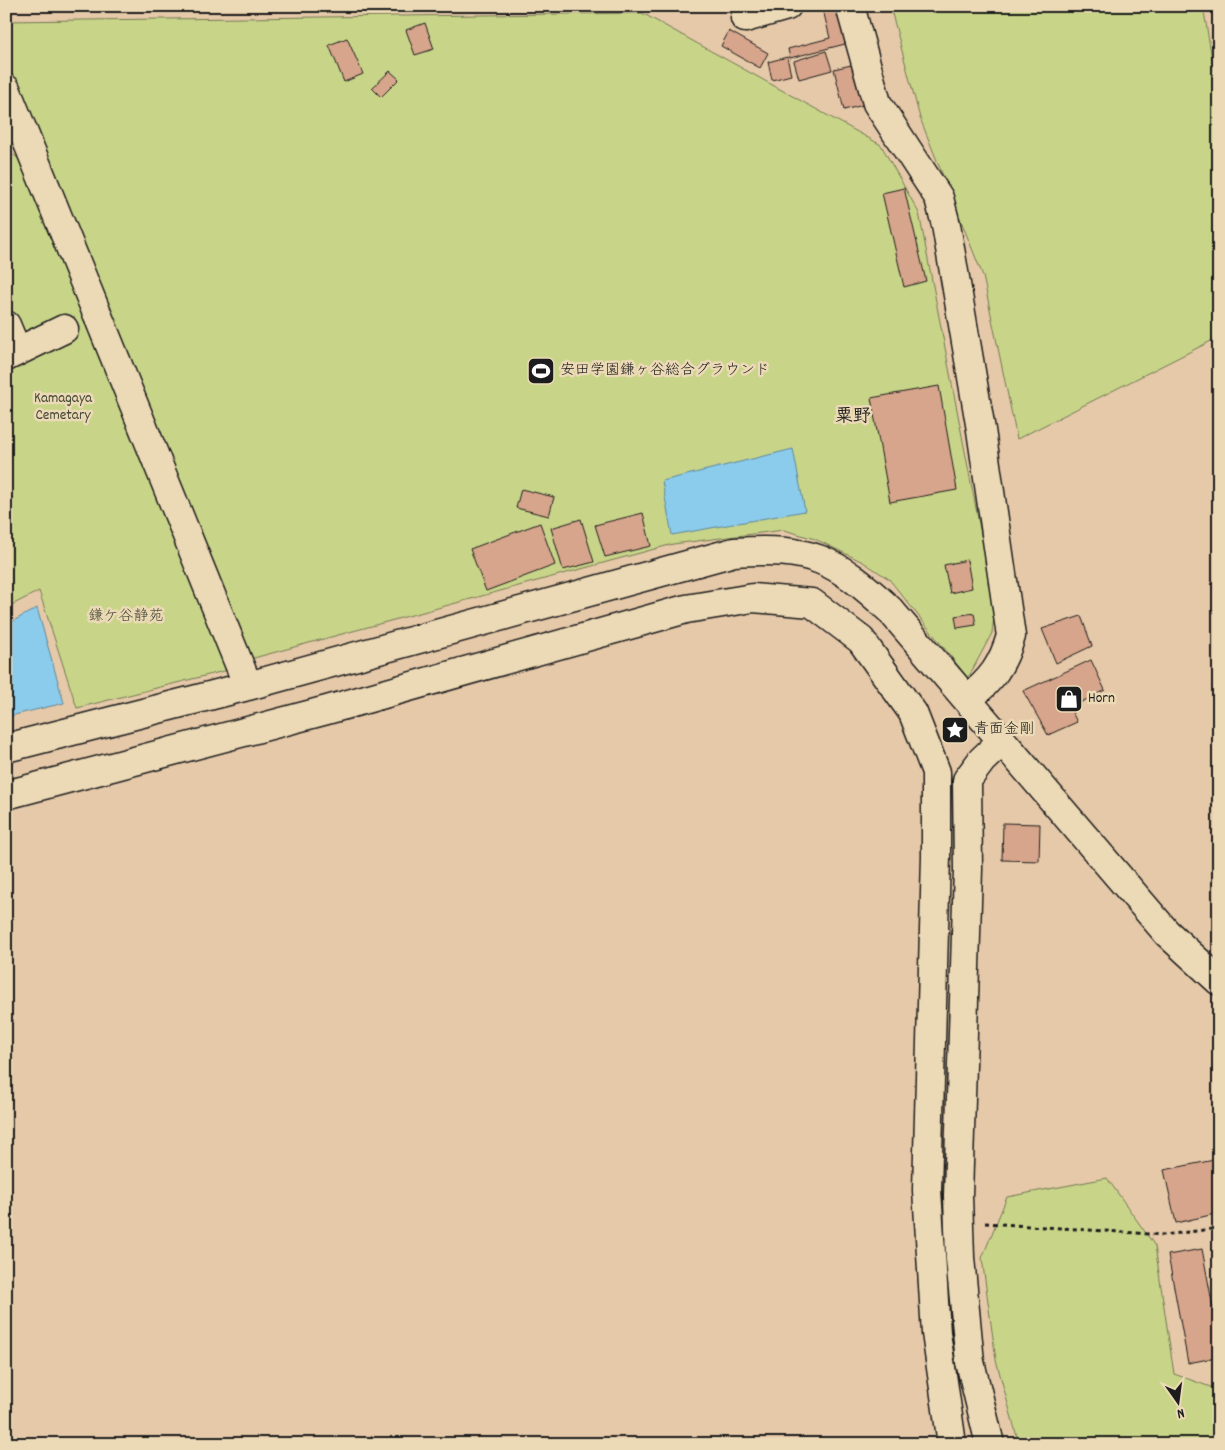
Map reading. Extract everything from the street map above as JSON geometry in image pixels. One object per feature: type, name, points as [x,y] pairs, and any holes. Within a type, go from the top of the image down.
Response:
[{"type":"street","points":[[745,18],[787,6]]},
{"type":"street","points":[[850,6],[877,103],[939,198],[946,224],[980,420],[1011,636],[1003,661],[986,684],[968,699]]},
{"type":"street","points":[[6,89],[17,137],[248,686]]},
{"type":"street","points":[[6,325],[12,354],[64,329]]},
{"type":"street","points":[[6,748],[248,686],[734,552],[772,550],[804,553],[835,565],[861,582],[890,610],[1167,933],[1219,981]]},
{"type":"street","points":[[6,795],[326,710],[686,609],[753,598],[812,603],[861,640],[913,714],[936,772],[936,856],[927,1190],[936,1333],[952,1444]]},
{"type":"street","points":[[990,1444],[970,1362],[959,1221],[968,869],[967,780],[982,760],[1002,742]]},
{"type":"path","points":[[959,1221],[1166,1235],[1219,1228]]},
{"type":"green space","points":[[890,6],[1203,6],[1219,100],[1219,337],[1017,439],[983,276],[920,118]]},
{"type":"green space","name":"安田学園鎌ヶ谷総合グラウンド","points":[[642,13],[881,145],[919,213],[995,607],[992,633],[968,678],[889,579],[863,562],[815,539],[784,530],[673,544],[250,659],[6,60],[6,21]]},
{"type":"green space","points":[[6,149],[24,163],[228,670],[77,708],[39,591],[6,608]]},
{"type":"green space","points":[[1107,1178],[1155,1246],[1174,1374],[1219,1390],[1219,1444],[1019,1444],[996,1360],[982,1258],[1007,1197]]},
{"type":"water","points":[[793,449],[805,511],[672,535],[662,481]]},
{"type":"water","points":[[37,608],[64,703],[6,717],[6,625]]},
{"type":"building","points":[[840,6],[853,42],[790,58],[788,49],[830,38],[823,10]]},
{"type":"building","points":[[425,23],[434,49],[415,55],[406,30]]},
{"type":"building","points":[[729,31],[768,53],[760,68],[721,46]]},
{"type":"building","points":[[347,38],[363,74],[344,82],[329,45]]},
{"type":"building","points":[[826,51],[832,70],[799,79],[794,61]]},
{"type":"building","points":[[787,57],[791,75],[772,80],[768,62]]},
{"type":"building","points":[[860,63],[871,103],[844,110],[834,69]]},
{"type":"building","points":[[390,71],[399,79],[381,97],[372,88]]},
{"type":"building","points":[[904,188],[926,281],[904,287],[882,193]]},
{"type":"building","points":[[939,386],[957,490],[890,502],[871,398]]},
{"type":"building","points":[[521,489],[554,497],[549,516],[516,508]]},
{"type":"building","points":[[643,513],[651,546],[605,557],[595,525]]},
{"type":"building","points":[[581,519],[594,562],[563,570],[551,528]]},
{"type":"building","points":[[540,523],[555,565],[486,591],[470,549]]},
{"type":"building","points":[[967,560],[972,588],[950,593],[944,565]]},
{"type":"building","points":[[974,613],[976,625],[957,628],[955,616]]},
{"type":"building","points":[[1081,616],[1092,646],[1056,663],[1042,629]]},
{"type":"building","points":[[1091,660],[1105,690],[1070,708],[1077,722],[1048,735],[1023,691]]},
{"type":"building","points":[[1003,823],[1040,824],[1039,861],[1002,860]]},
{"type":"building","points":[[1219,1159],[1219,1213],[1176,1223],[1164,1170]]},
{"type":"building","points":[[1202,1249],[1219,1339],[1219,1357],[1188,1363],[1168,1255]]},
{"type":"place","name":"安田学園鎌ヶ谷総合グラウンド","points":[[541,371]]},
{"type":"place","name":"Horn","points":[[1069,699]]},
{"type":"place","name":"青面金剛","points":[[955,730]]},
{"type":"district","name":"粟野","points":[[853,417]]},
{"type":"park label","name":"Kamagaya Cemetary","points":[[63,408]]},
{"type":"park label","name":"鎌ケ谷静苑","points":[[126,617]]}]
